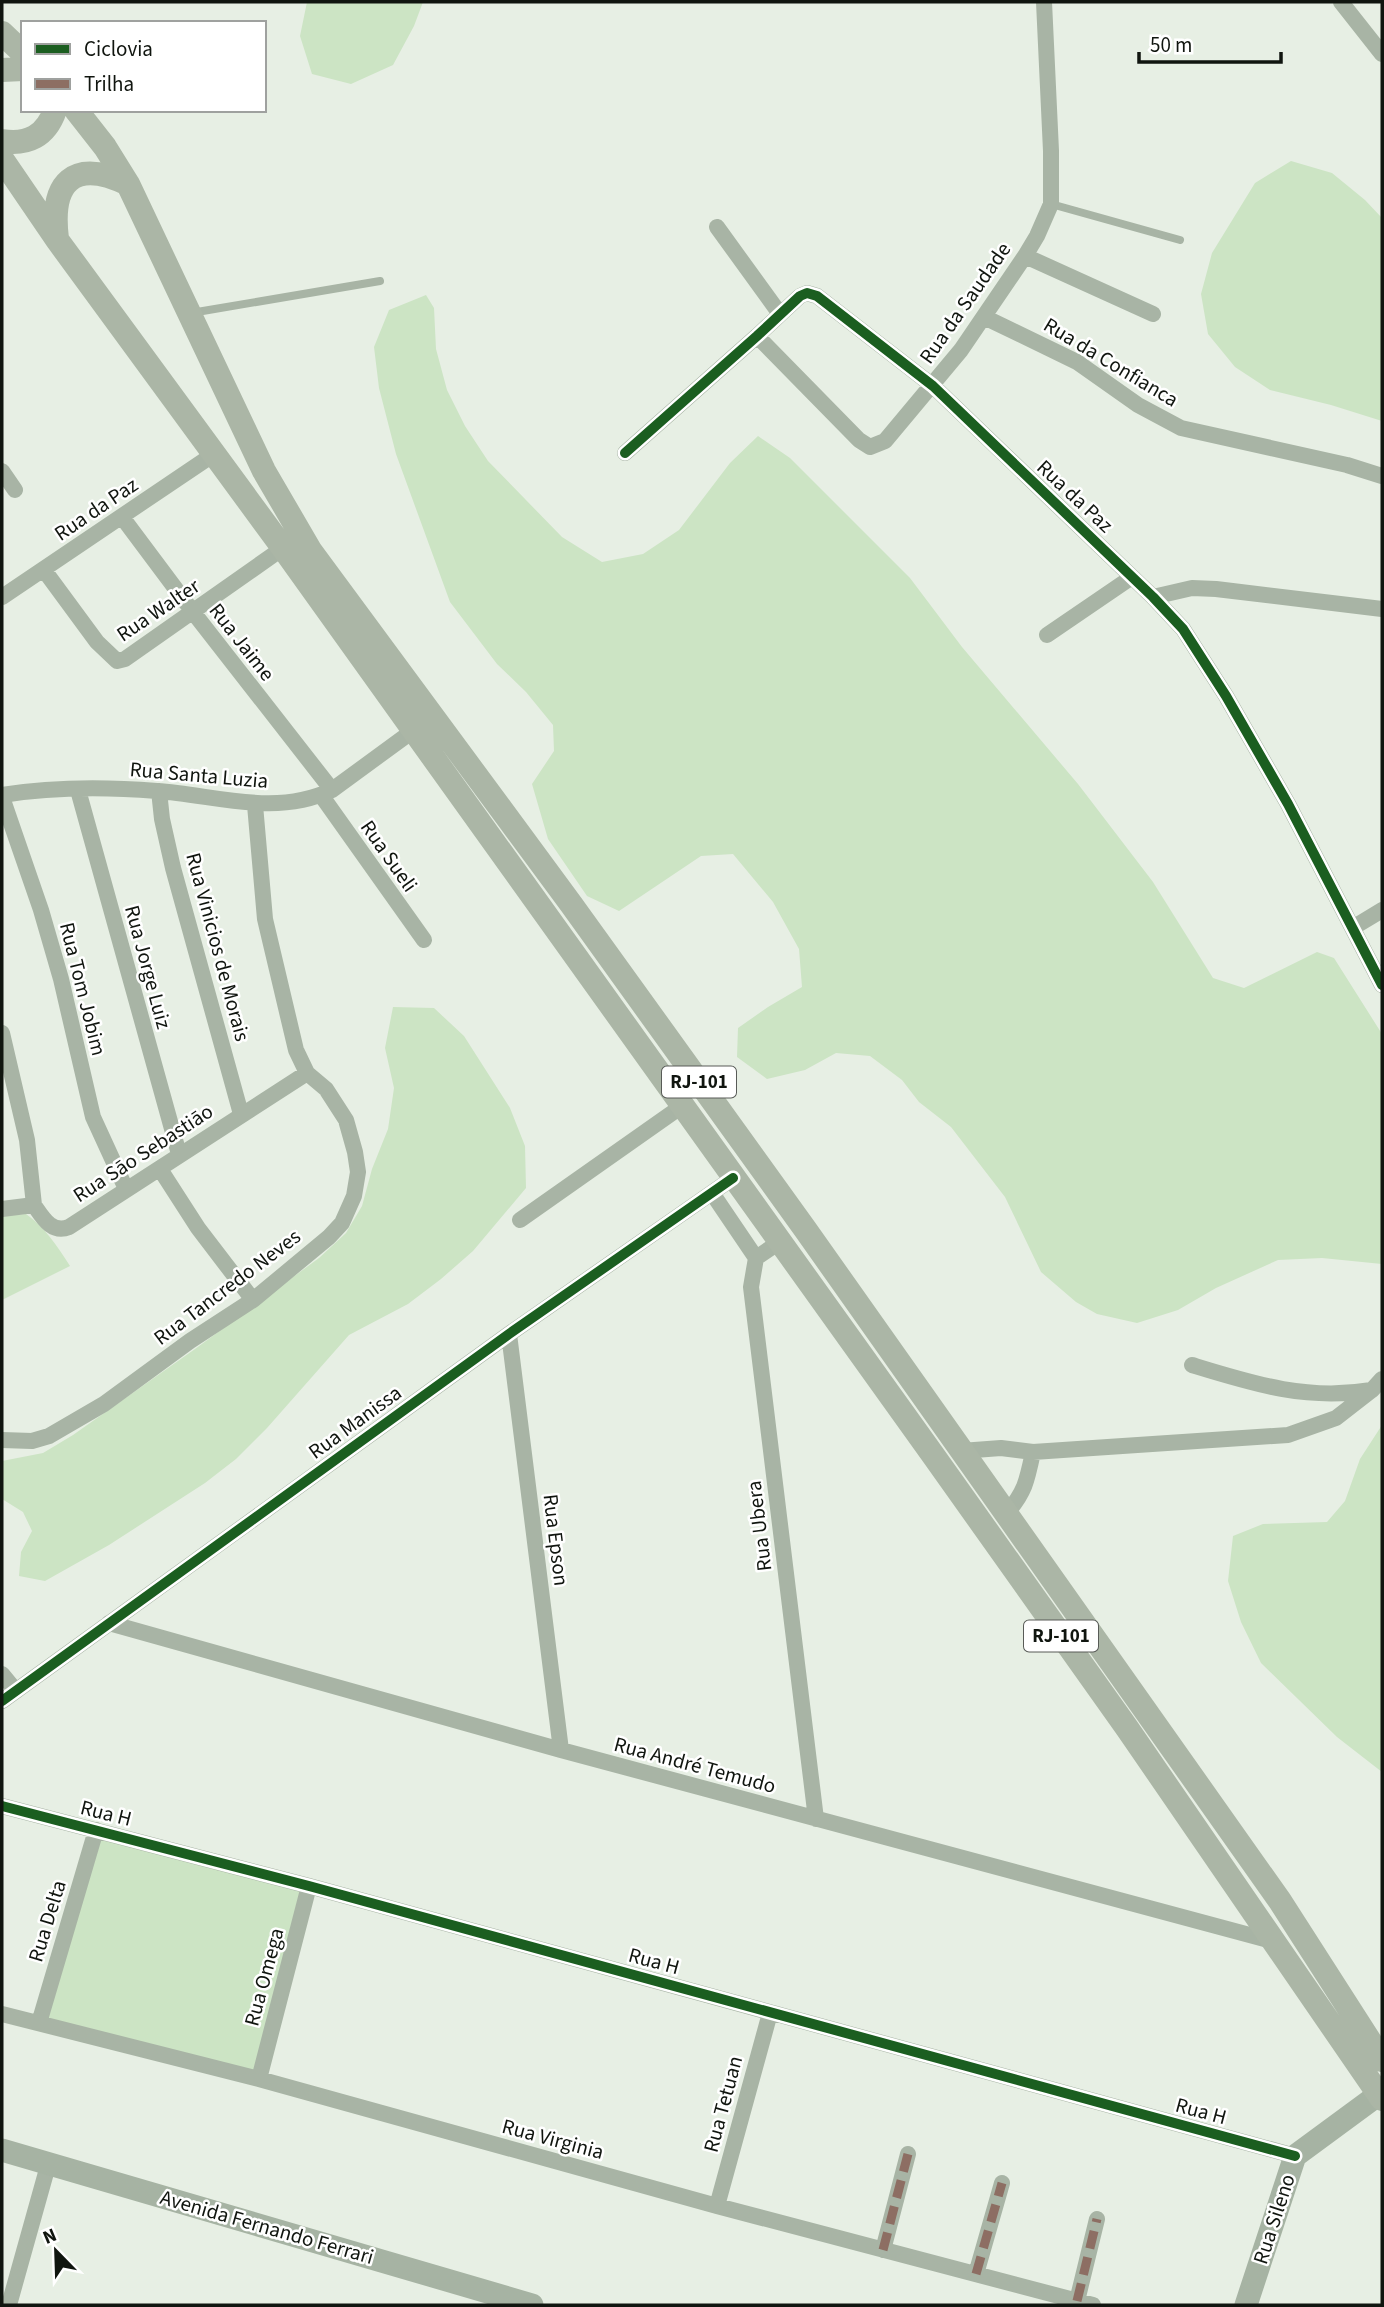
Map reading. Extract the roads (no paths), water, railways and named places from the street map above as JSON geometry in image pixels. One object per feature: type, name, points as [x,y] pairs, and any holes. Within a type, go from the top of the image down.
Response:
[{"type":"main road","points":[[2,33],[21,51]]},
{"type":"main road","points":[[2,70],[21,69]]},
{"type":"main road","points":[[2,141],[22,143],[38,136],[50,124],[54,112]]},
{"type":"main road","name":"RJ-101","points":[[77,112],[128,184],[264,471],[310,550],[571,904],[1373,2029],[1382,2059]]},
{"type":"main road","name":"RJ-101","points":[[2,159],[58,241],[283,548],[733,1178],[781,1241],[1135,1740],[1381,2095]]},
{"type":"main road","points":[[58,241],[55,205],[58,193],[67,182],[81,174],[98,173],[110,175],[128,184]]},
{"type":"main road","name":"Rua Sileno","points":[[1246,2305],[1295,2156],[1381,2095]]},
{"type":"main road","name":"Avenida Fernando Ferrari","points":[[2,2150],[532,2305]]},
{"type":"street","name":"Rua da Saudade","points":[[757,336],[859,440],[870,447],[885,441],[933,386],[1025,256],[1051,204],[1044,2]]},
{"type":"street","points":[[1341,2],[1382,54]]},
{"type":"street","points":[[717,227],[780,314]]},
{"type":"street","points":[[1025,256],[1153,314]]},
{"type":"street","name":"Rua da Paz","points":[[625,453],[800,296],[807,293],[817,296],[933,386],[1132,576],[1183,629],[1288,804],[1382,985]]},
{"type":"street","name":"Rua da Confianca","points":[[984,317],[1077,362],[1138,405],[1181,428],[1348,465],[1382,476]]},
{"type":"street","name":"Rua da Paz","points":[[2,597],[214,454]]},
{"type":"street","points":[[2,471],[15,490]]},
{"type":"street","name":"Rua Jaime","points":[[122,517],[326,793]]},
{"type":"street","name":"Rua Walter","points":[[44,570],[96,642],[117,661],[125,659],[283,548]]},
{"type":"street","points":[[1047,635],[1132,576]]},
{"type":"street","points":[[1153,597],[1192,589],[1216,589],[1342,602],[1382,609]]},
{"type":"street","name":"Rua Santa Luzia","points":[[2,796],[29,791],[120,789],[159,791],[255,805],[274,804],[326,793],[414,730]]},
{"type":"street","name":"Rua Jorge Luiz","points":[[78,790],[179,1154]]},
{"type":"street","name":"Rua Vinicios de Morais","points":[[159,791],[173,868],[241,1114]]},
{"type":"street","name":"Rua Sueli","points":[[326,793],[424,940]]},
{"type":"street","name":"Rua Tom Jobim","points":[[2,796],[57,967],[93,1117],[126,1189]]},
{"type":"street","name":"Rua Tancredo Neves","points":[[2,1440],[32,1441],[48,1436],[104,1404],[190,1341],[253,1300],[329,1237],[342,1223],[354,1196],[358,1172],[346,1121],[326,1089],[307,1073],[296,1049],[265,919],[255,805]]},
{"type":"street","points":[[1354,927],[1382,910]]},
{"type":"street","points":[[2,1033],[27,1140],[34,1205],[2,1209]]},
{"type":"street","name":"Rua Sāo Sebastiāo","points":[[34,1205],[49,1225],[62,1230],[307,1073]]},
{"type":"street","points":[[520,1220],[682,1106]]},
{"type":"street","points":[[160,1169],[198,1228],[253,1300]]},
{"type":"street","name":"Rua Manissa","points":[[2,1701],[509,1334],[733,1178]]},
{"type":"street","points":[[712,1193],[756,1258],[781,1241]]},
{"type":"street","name":"Rua Ubera","points":[[756,1258],[751,1287],[816,1819]]},
{"type":"street","name":"Rua Epson","points":[[509,1334],[561,1750]]},
{"type":"street","points":[[1192,1365],[1298,1394],[1326,1395],[1377,1384]]},
{"type":"street","points":[[961,1451],[1001,1448],[1032,1452],[1288,1435],[1336,1418],[1377,1384]]},
{"type":"street","points":[[1006,1514],[1021,1496],[1032,1452]]},
{"type":"street","name":"Rua André Temudo","points":[[109,1623],[561,1750],[1272,1941]]},
{"type":"street","points":[[2,1674],[16,1691]]},
{"type":"street","name":"Rua H","points":[[2,1806],[309,1886],[1295,2156]]},
{"type":"street","name":"Rua Delta","points":[[38,2023],[96,1830]]},
{"type":"street","name":"Rua Omega","points":[[259,2079],[309,1886]]},
{"type":"street","name":"Rua Tetuan","points":[[717,2206],[770,2013]]},
{"type":"street","name":"Rua Virginia","points":[[2,2014],[259,2079],[717,2206],[1085,2303]]},
{"type":"street","points":[[883,2250],[908,2154]]},
{"type":"street","points":[[9,2305],[50,2162]]},
{"type":"street","points":[[976,2274],[1002,2183]]},
{"type":"street","points":[[1085,2303],[1097,2219]]},
{"type":"lane","points":[[1051,204],[1180,240]]},
{"type":"lane","points":[[188,313],[380,281]]}]
